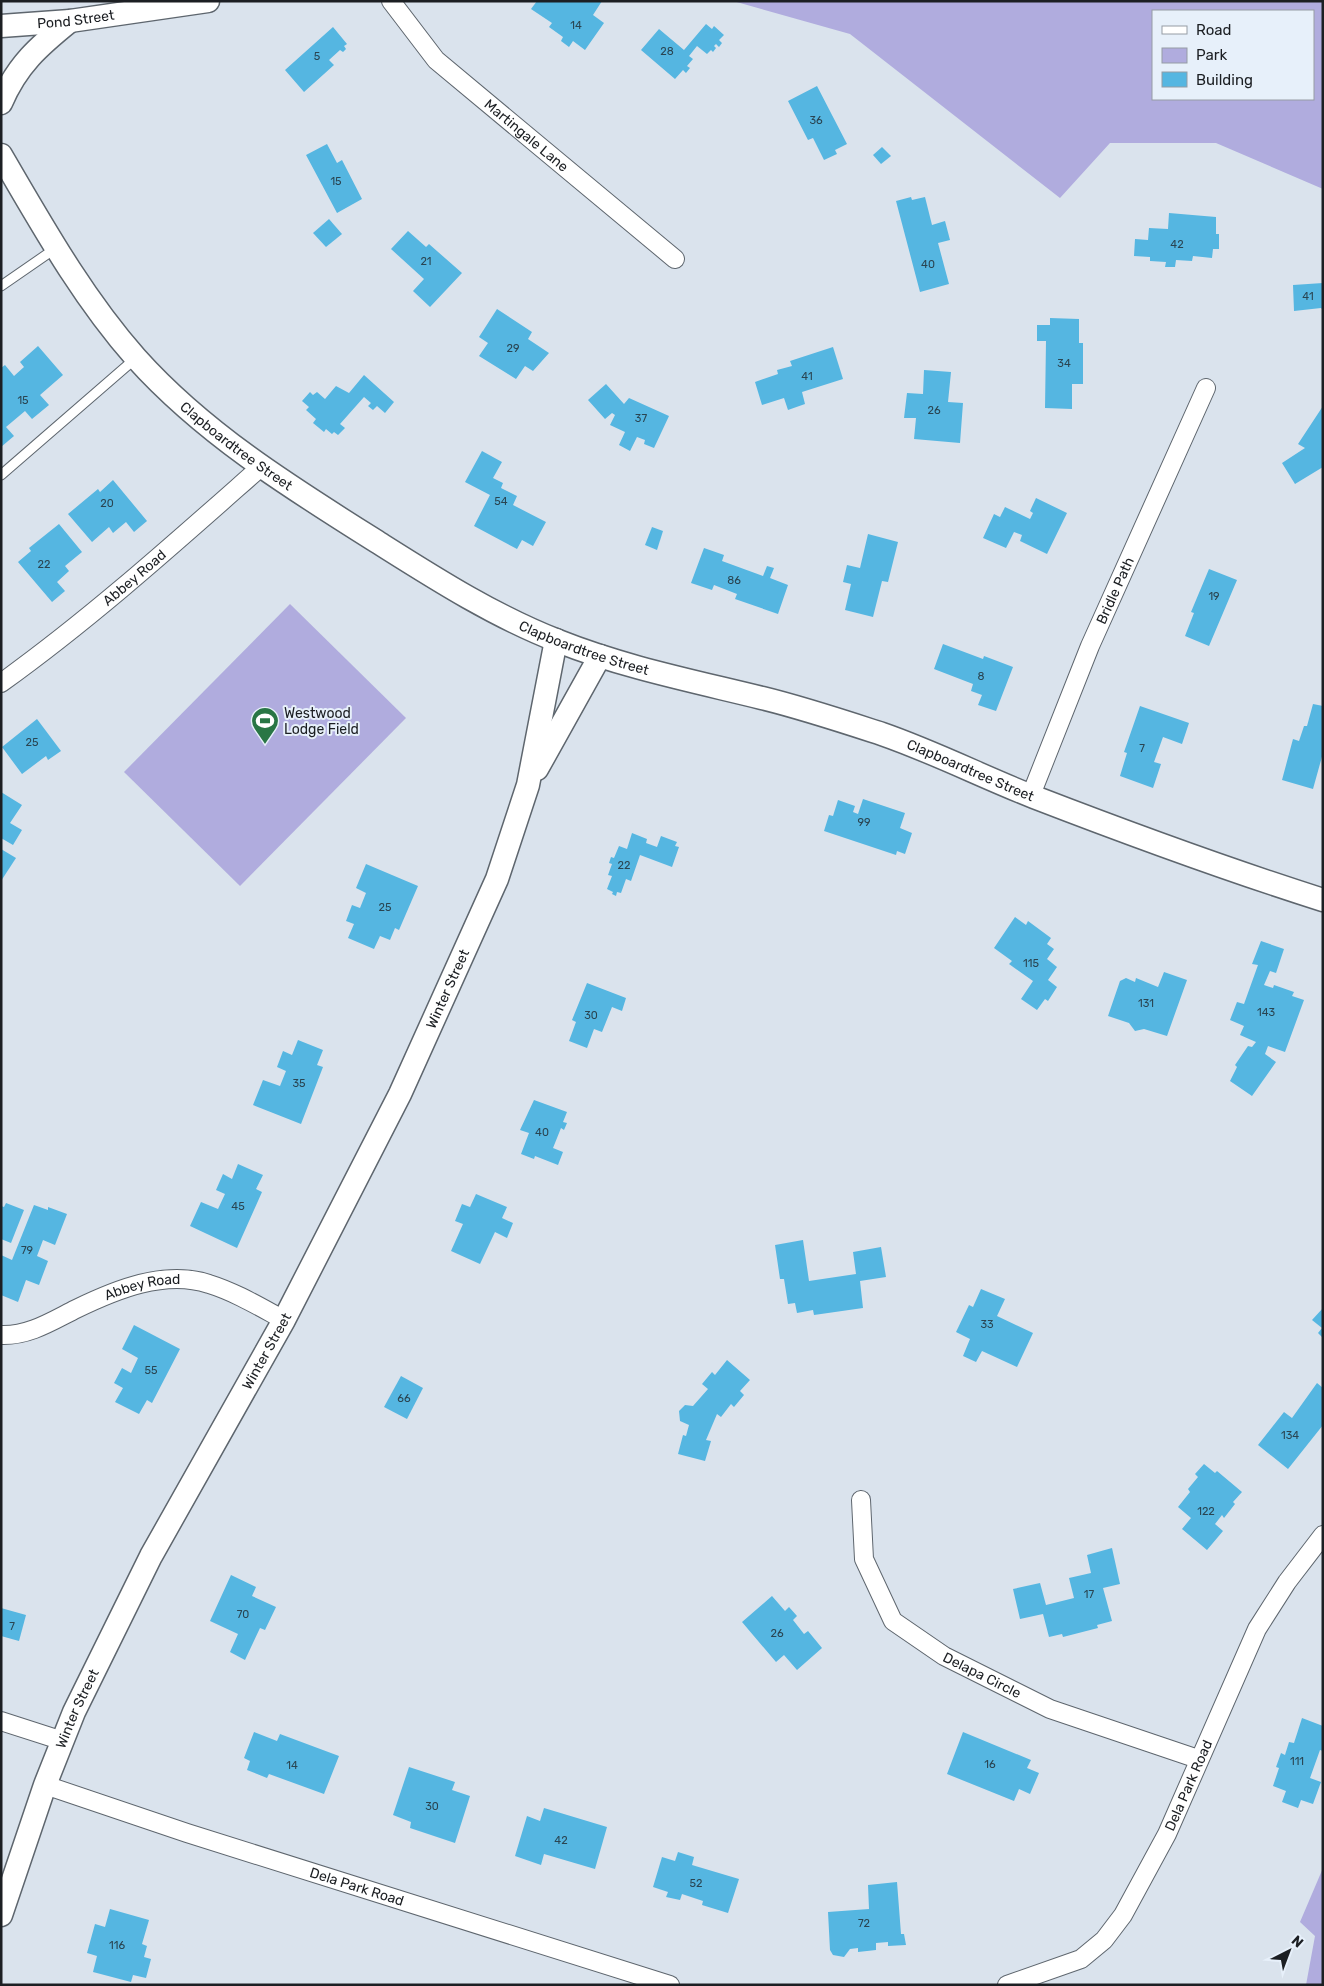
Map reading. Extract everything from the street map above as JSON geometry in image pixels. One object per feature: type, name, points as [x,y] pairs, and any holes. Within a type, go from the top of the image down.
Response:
[{"type":"street","name":"Pond Street","points":[[1,26],[70,21],[208,1]]},
{"type":"street","name":"Martingale Lane","points":[[391,1],[436,60],[675,259]]},
{"type":"street","points":[[1,103],[24,62],[38,46],[70,21]]},
{"type":"street","name":"Clapboardtree Street","points":[[1,155],[56,248],[94,306],[136,358],[209,426],[262,466],[330,512],[458,592],[556,640],[600,656],[820,713],[909,744],[1031,795],[1208,862],[1323,900]]},
{"type":"street","name":"Bridle Path","points":[[1031,795],[1090,646],[1206,388]]},
{"type":"street","name":"Abbey Road","points":[[1,683],[61,640],[176,544],[262,466]]},
{"type":"street","name":"Winter Street","points":[[1,1916],[45,1785],[74,1712],[151,1556],[284,1320],[400,1094],[497,879],[528,785],[556,640]]},
{"type":"street","name":"Winter Street","points":[[528,785],[600,656]]},
{"type":"street","name":"Abbey Road","points":[[1,1335],[14,1336],[42,1327],[105,1294],[138,1283],[175,1279],[207,1283],[251,1302],[284,1320]]},
{"type":"street","name":"Delapa Circle","points":[[861,1500],[864,1558],[893,1621],[944,1656],[1050,1709],[1198,1759]]},
{"type":"street","name":"Dela Park Road","points":[[1007,1985],[1081,1959],[1104,1940],[1123,1915],[1167,1834],[1198,1759],[1257,1629],[1287,1582],[1323,1535]]},
{"type":"street","points":[[1,1721],[63,1741]]},
{"type":"street","name":"Dela Park Road","points":[[45,1785],[186,1833],[670,1985]]},
{"type":"lane","points":[[1,286],[56,248]]},
{"type":"lane","points":[[1,475],[136,358]]},
{"type":"green space","points":[[733,1],[1323,1],[1323,189],[1216,143],[1110,143],[1060,198],[850,34]]},
{"type":"green space","name":"Westwood Lodge Field","points":[[290,604],[406,718],[240,886],[124,772]]},
{"type":"green space","points":[[1323,1868],[1323,1985],[1306,1985],[1315,1936],[1300,1922]]},
{"type":"building","points":[[537,1],[602,1],[593,15],[604,23],[585,50],[573,41],[569,47],[561,41],[563,37],[549,27],[552,23],[531,9]]},
{"type":"building","points":[[706,24],[712,29],[714,26],[724,35],[719,40],[722,43],[719,47],[716,44],[713,52],[711,50],[707,54],[697,46],[689,56],[693,59],[687,66],[690,68],[686,73],[683,70],[675,79],[641,50],[659,29],[684,50]]},
{"type":"building","points":[[333,27],[347,44],[344,46],[346,49],[343,52],[340,50],[329,60],[334,65],[304,92],[285,70]]},
{"type":"building","points":[[817,86],[847,144],[835,150],[837,154],[824,160],[813,138],[808,140],[788,101]]},
{"type":"building","points":[[327,144],[337,163],[342,160],[362,199],[337,213],[306,155]]},
{"type":"building","points":[[882,147],[891,156],[881,164],[873,155]]},
{"type":"building","points":[[911,197],[912,200],[925,197],[932,225],[945,221],[950,240],[938,243],[949,284],[920,292],[896,201]]},
{"type":"building","points":[[1169,213],[1216,217],[1216,234],[1219,234],[1219,249],[1213,249],[1212,258],[1193,256],[1192,261],[1176,260],[1175,267],[1165,267],[1166,262],[1150,261],[1150,257],[1134,256],[1135,239],[1148,240],[1149,228],[1168,229]]},
{"type":"building","points":[[329,219],[342,234],[326,247],[313,233]]},
{"type":"building","points":[[408,231],[426,247],[429,244],[462,273],[430,307],[413,291],[424,279],[391,249]]},
{"type":"building","points":[[1323,283],[1323,310],[1321,308],[1294,311],[1293,285]]},
{"type":"building","points":[[497,309],[532,332],[528,339],[549,353],[533,371],[525,366],[516,379],[479,356],[488,343],[479,337]]},
{"type":"building","points":[[1050,318],[1079,319],[1079,343],[1083,343],[1083,384],[1072,384],[1072,409],[1045,408],[1046,341],[1037,341],[1037,325],[1050,325]]},
{"type":"building","points":[[38,346],[63,375],[40,395],[49,405],[32,419],[25,411],[6,427],[14,436],[1,447],[1,368],[5,365],[14,376],[24,367],[20,362]]},
{"type":"building","points":[[833,347],[843,379],[802,392],[805,404],[788,410],[784,398],[762,405],[755,382],[778,374],[777,370],[792,366],[790,361]]},
{"type":"building","points":[[924,370],[951,372],[948,402],[963,403],[960,443],[914,439],[916,418],[904,418],[907,393],[923,394]]},
{"type":"building","points":[[364,375],[394,402],[385,413],[377,406],[373,410],[368,406],[371,403],[364,397],[340,424],[345,428],[338,435],[334,432],[332,434],[326,429],[324,432],[313,423],[316,419],[306,410],[309,407],[302,401],[310,392],[313,395],[317,392],[325,399],[336,386],[349,393]]},
{"type":"building","points":[[606,384],[624,404],[629,398],[669,416],[654,448],[644,444],[645,440],[637,437],[630,451],[619,445],[625,432],[610,425],[615,415],[612,413],[605,419],[588,400]]},
{"type":"building","points":[[1323,406],[1323,467],[1295,484],[1282,463],[1305,448],[1298,444]]},
{"type":"building","points":[[482,451],[502,462],[493,478],[503,483],[501,488],[517,496],[513,505],[546,522],[533,546],[522,540],[517,549],[474,526],[490,495],[465,482]]},
{"type":"building","points":[[113,480],[147,521],[134,532],[126,522],[113,533],[109,527],[92,542],[68,514],[98,489],[100,492]]},
{"type":"building","points":[[1036,498],[1067,513],[1047,554],[1020,541],[1022,535],[1014,532],[1006,548],[983,538],[994,514],[1000,517],[1005,507],[1030,519],[1033,513],[1030,511]]},
{"type":"building","points":[[59,524],[82,552],[65,566],[69,571],[57,582],[65,591],[52,602],[18,562],[31,551],[29,548]]},
{"type":"building","points":[[652,527],[663,531],[657,550],[645,545]]},
{"type":"building","points":[[868,534],[898,542],[888,582],[882,581],[873,617],[845,610],[851,584],[843,582],[847,565],[860,568]]},
{"type":"building","points":[[704,548],[724,555],[722,561],[763,576],[767,566],[774,568],[770,578],[788,585],[778,614],[735,599],[737,594],[714,585],[712,590],[691,583]]},
{"type":"building","points":[[1209,569],[1237,580],[1209,646],[1185,636],[1194,613],[1191,612]]},
{"type":"building","points":[[943,644],[983,659],[984,656],[1013,667],[996,711],[978,705],[982,695],[971,691],[973,684],[934,669]]},
{"type":"building","points":[[1313,704],[1323,706],[1323,753],[1313,789],[1282,780],[1293,739],[1299,741],[1304,726],[1307,726]]},
{"type":"building","points":[[1140,706],[1189,723],[1182,744],[1163,737],[1154,762],[1161,764],[1153,788],[1120,776],[1127,753],[1124,752]]},
{"type":"building","points":[[37,719],[61,751],[48,760],[46,756],[22,774],[2,747]]},
{"type":"building","points":[[1,792],[22,805],[10,823],[22,830],[13,845],[1,838]]},
{"type":"building","points":[[863,799],[905,813],[900,828],[912,833],[905,854],[897,851],[896,855],[824,831],[829,815],[833,816],[838,800],[855,806],[853,812],[858,814]]},
{"type":"building","points":[[632,833],[647,839],[646,843],[657,847],[661,836],[677,842],[675,846],[679,847],[672,867],[640,855],[631,881],[626,879],[621,893],[617,892],[616,896],[607,889],[612,876],[608,875],[612,864],[609,863],[611,857],[614,858],[619,846],[627,849]]},
{"type":"building","points":[[1,849],[16,858],[1,881]]},
{"type":"building","points":[[366,864],[418,886],[399,930],[395,928],[390,940],[380,936],[374,949],[348,938],[354,924],[346,921],[352,905],[360,908],[366,893],[356,888]]},
{"type":"building","points":[[1015,917],[1026,925],[1028,921],[1051,938],[1047,944],[1054,949],[1047,959],[1057,967],[1048,980],[1057,987],[1048,1001],[1045,999],[1037,1010],[1021,999],[1033,981],[1009,964],[1012,961],[994,948]]},
{"type":"building","points":[[1261,941],[1284,949],[1276,973],[1270,971],[1264,985],[1273,988],[1274,985],[1294,992],[1292,996],[1304,1000],[1285,1052],[1268,1046],[1265,1054],[1276,1062],[1252,1096],[1230,1081],[1237,1067],[1235,1065],[1248,1046],[1252,1047],[1256,1042],[1240,1035],[1244,1026],[1230,1020],[1237,1002],[1244,1004],[1258,965],[1252,964]]},
{"type":"building","points":[[1164,972],[1187,980],[1167,1036],[1144,1029],[1135,1031],[1129,1023],[1108,1016],[1120,981],[1126,978],[1135,982],[1136,978],[1158,987]]},
{"type":"building","points":[[587,983],[626,998],[622,1011],[612,1007],[602,1032],[594,1029],[587,1048],[569,1041],[576,1022],[572,1020]]},
{"type":"building","points":[[298,1040],[323,1050],[317,1065],[323,1067],[301,1124],[253,1105],[263,1080],[280,1086],[286,1071],[277,1067],[283,1051],[292,1055]]},
{"type":"building","points":[[534,1100],[567,1112],[563,1122],[567,1123],[564,1130],[561,1128],[553,1148],[563,1152],[558,1165],[535,1156],[534,1159],[521,1154],[529,1133],[520,1130]]},
{"type":"building","points":[[238,1164],[263,1175],[256,1189],[262,1192],[237,1248],[190,1226],[201,1202],[218,1209],[225,1194],[216,1190],[223,1174],[232,1179]]},
{"type":"building","points":[[476,1194],[507,1207],[502,1218],[513,1223],[507,1238],[495,1232],[480,1264],[451,1251],[463,1224],[455,1221],[462,1204],[470,1207]]},
{"type":"building","points":[[6,1203],[24,1210],[11,1243],[1,1239],[1,1206],[4,1207]]},
{"type":"building","points":[[34,1205],[48,1210],[48,1207],[67,1214],[55,1245],[43,1240],[37,1256],[48,1261],[39,1285],[26,1280],[18,1302],[1,1295],[1,1255],[12,1260]]},
{"type":"building","points":[[803,1240],[809,1281],[856,1274],[853,1252],[881,1247],[886,1277],[860,1281],[863,1308],[814,1315],[813,1310],[797,1313],[795,1303],[788,1304],[784,1279],[780,1279],[775,1245]]},
{"type":"building","points":[[981,1289],[1005,1299],[997,1316],[1033,1333],[1017,1367],[982,1351],[976,1362],[963,1356],[970,1339],[956,1332],[969,1305],[973,1307]]},
{"type":"building","points":[[1323,1308],[1323,1338],[1318,1333],[1322,1328],[1312,1320]]},
{"type":"building","points":[[134,1325],[180,1349],[152,1403],[147,1400],[139,1414],[115,1402],[123,1388],[114,1383],[122,1368],[131,1373],[138,1358],[122,1349]]},
{"type":"building","points":[[727,1360],[750,1380],[740,1391],[744,1395],[734,1407],[731,1404],[721,1417],[717,1414],[706,1440],[711,1441],[705,1461],[678,1454],[683,1435],[686,1436],[689,1425],[680,1421],[679,1411],[685,1405],[693,1406],[708,1389],[702,1384],[712,1372],[715,1375]]},
{"type":"building","points":[[401,1376],[423,1388],[407,1419],[384,1407]]},
{"type":"building","points":[[1317,1383],[1323,1388],[1323,1425],[1288,1469],[1258,1445],[1284,1412],[1292,1418]]},
{"type":"building","points":[[1204,1464],[1215,1473],[1217,1471],[1242,1492],[1233,1502],[1235,1504],[1224,1518],[1222,1515],[1215,1524],[1223,1531],[1207,1550],[1182,1529],[1191,1518],[1178,1507],[1190,1492],[1188,1489],[1198,1477],[1195,1474]]},
{"type":"building","points":[[1112,1548],[1120,1584],[1103,1588],[1112,1621],[1097,1625],[1098,1628],[1063,1637],[1062,1634],[1049,1637],[1043,1614],[1020,1619],[1013,1589],[1040,1583],[1046,1605],[1074,1598],[1069,1578],[1091,1573],[1087,1555]]},
{"type":"building","points":[[231,1575],[256,1587],[252,1596],[276,1607],[265,1630],[260,1628],[245,1660],[230,1652],[238,1634],[210,1621]]},
{"type":"building","points":[[772,1596],[785,1611],[789,1607],[797,1616],[793,1620],[804,1634],[808,1631],[822,1648],[797,1670],[784,1655],[776,1662],[742,1622]]},
{"type":"building","points":[[1,1608],[26,1615],[19,1641],[1,1636]]},
{"type":"building","points":[[1302,1718],[1323,1726],[1323,1751],[1320,1750],[1310,1778],[1321,1782],[1313,1804],[1301,1800],[1298,1808],[1282,1802],[1286,1791],[1273,1786],[1279,1768],[1276,1767],[1281,1753],[1285,1755],[1289,1742],[1294,1743]]},
{"type":"building","points":[[254,1732],[277,1741],[280,1734],[339,1756],[324,1794],[269,1774],[267,1778],[247,1770],[250,1761],[244,1758]]},
{"type":"building","points":[[963,1732],[1031,1760],[1027,1768],[1039,1773],[1030,1794],[1019,1789],[1014,1801],[947,1774]]},
{"type":"building","points":[[409,1767],[455,1782],[452,1790],[470,1796],[455,1843],[410,1828],[411,1822],[393,1815]]},
{"type":"building","points":[[544,1808],[607,1827],[595,1869],[544,1854],[541,1865],[515,1856],[527,1816],[540,1821]]},
{"type":"building","points":[[678,1852],[694,1857],[692,1865],[739,1879],[728,1913],[702,1905],[703,1901],[682,1894],[680,1900],[666,1897],[668,1892],[653,1887],[662,1857],[675,1861]]},
{"type":"building","points":[[897,1882],[901,1934],[904,1934],[906,1945],[888,1946],[888,1942],[876,1943],[876,1950],[858,1952],[858,1948],[850,1949],[844,1957],[833,1955],[830,1950],[828,1912],[869,1909],[868,1885]]},
{"type":"building","points":[[110,1909],[149,1920],[142,1944],[147,1946],[144,1957],[151,1959],[146,1978],[133,1975],[131,1982],[93,1972],[97,1956],[87,1953],[95,1924],[105,1927]]},
{"type":"place","name":"Westwood Lodge Field","points":[[265,745]]}]
